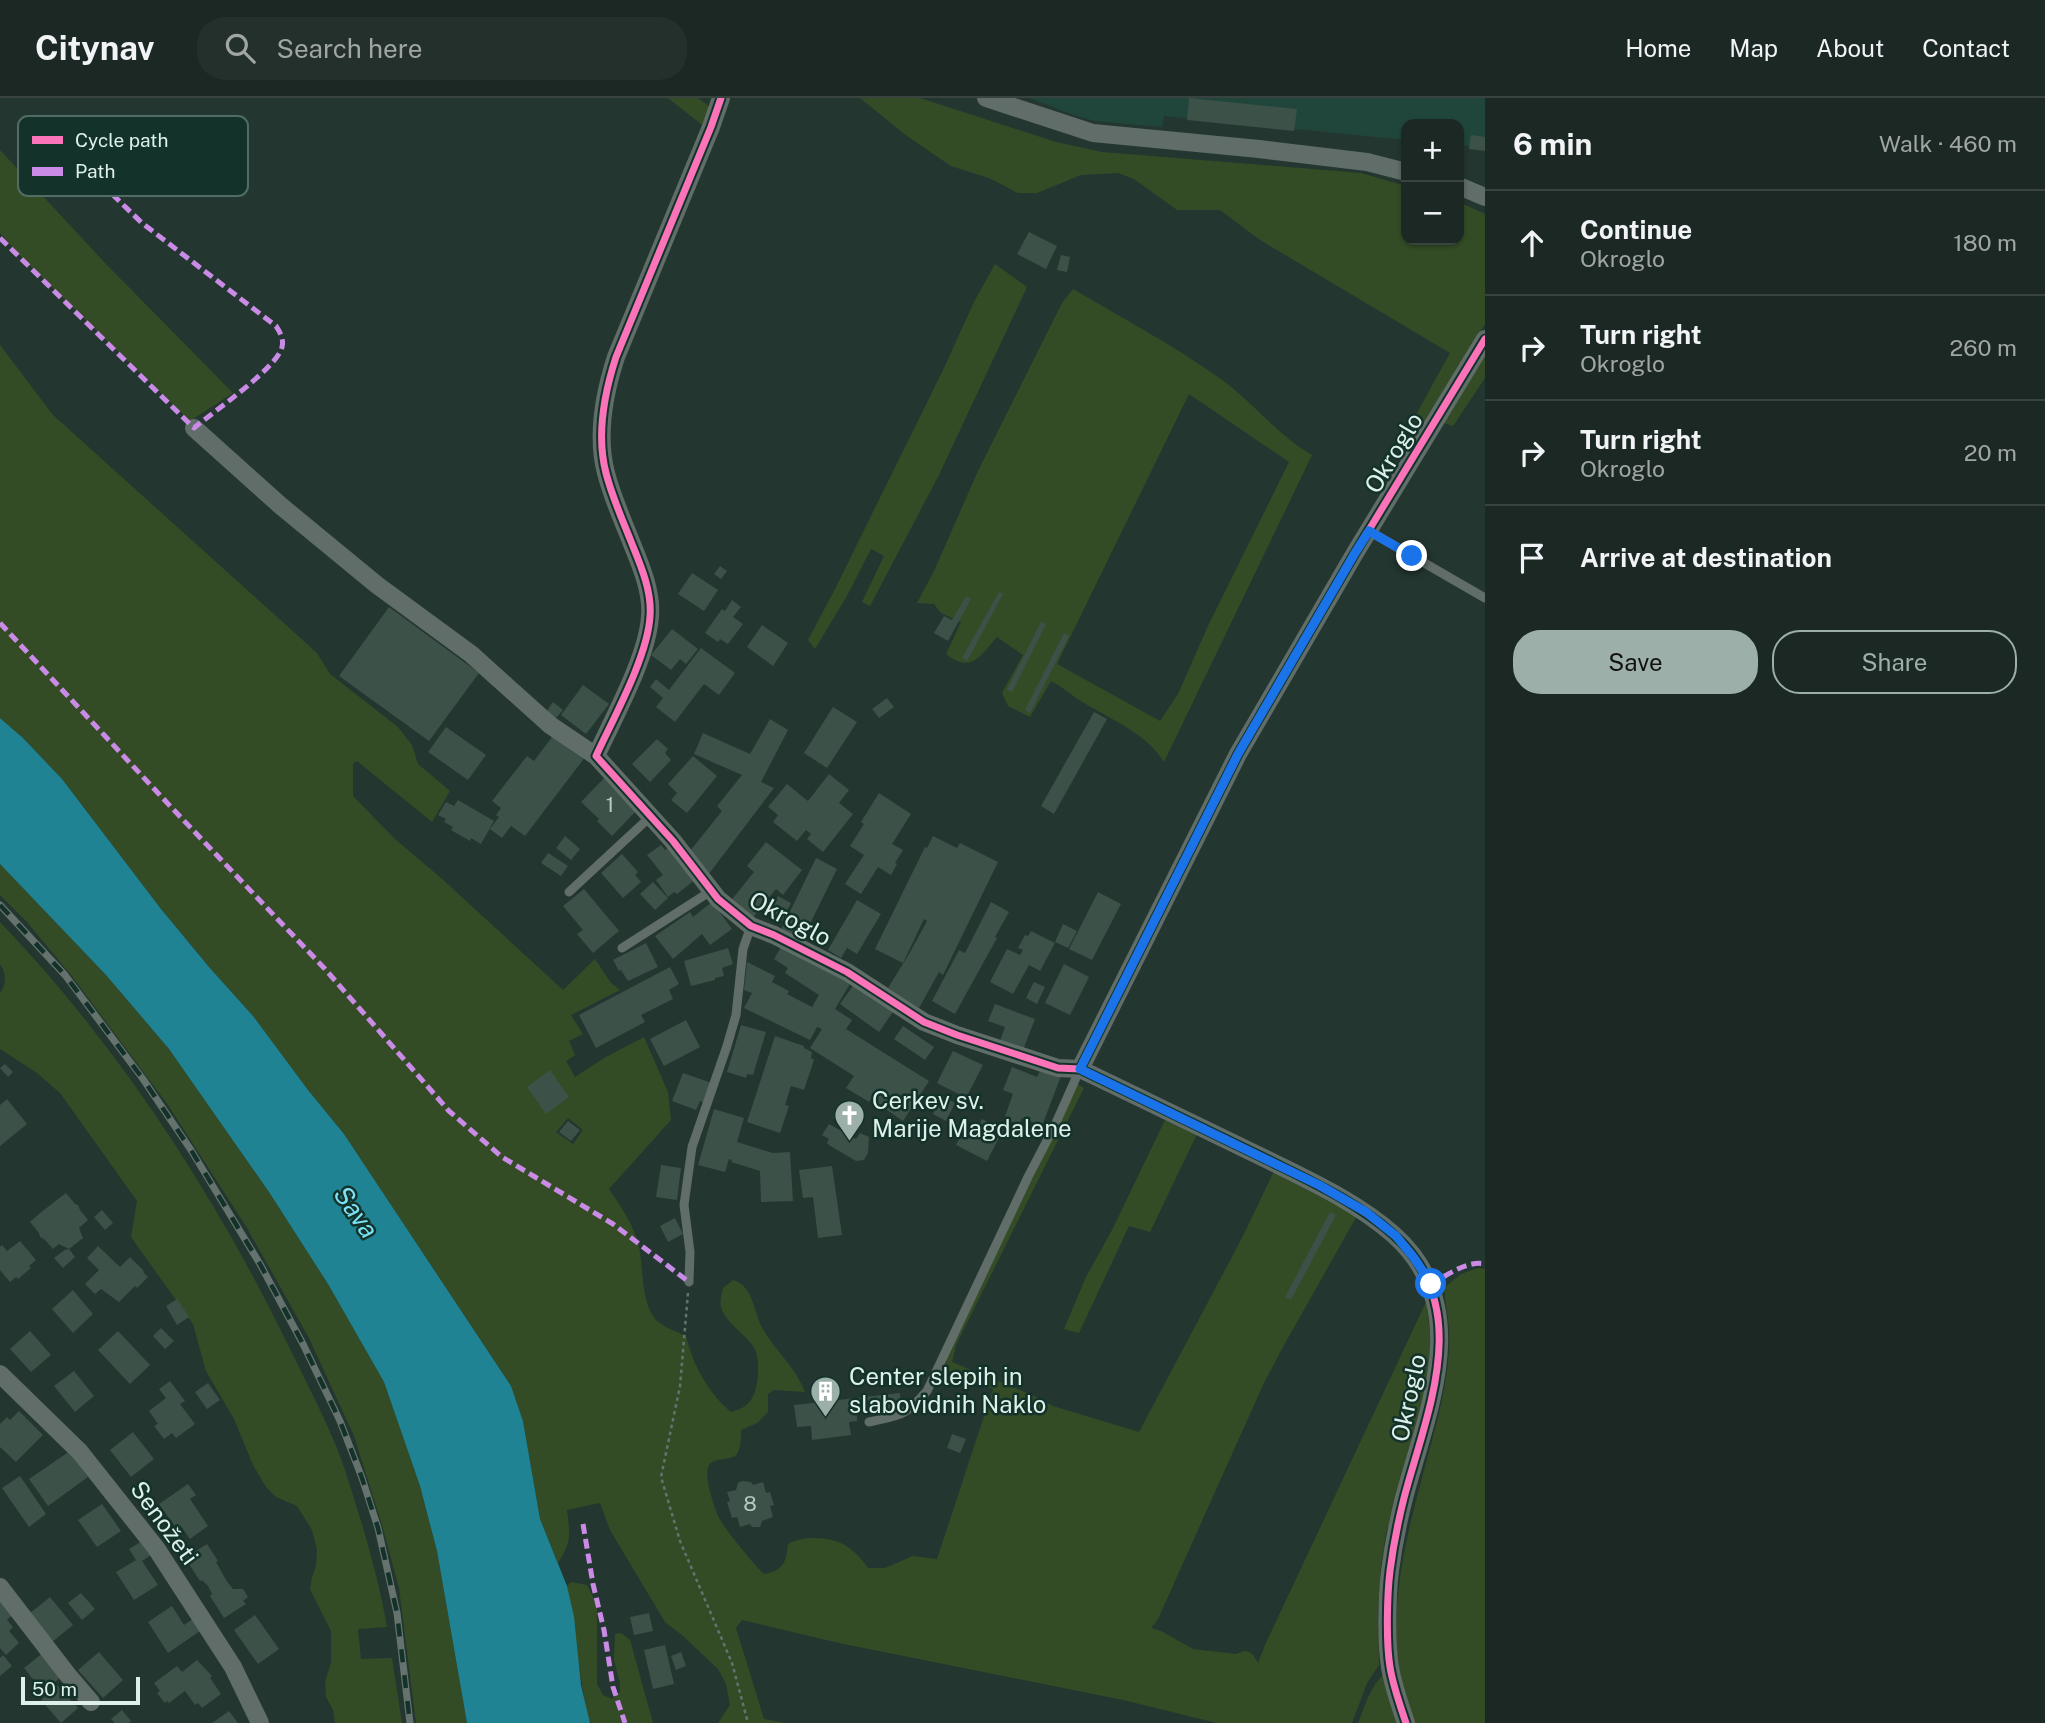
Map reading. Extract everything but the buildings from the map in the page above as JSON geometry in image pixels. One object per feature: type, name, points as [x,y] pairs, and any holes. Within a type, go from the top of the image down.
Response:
[{"type":"street","points":[[596,756],[642,654],[651,613],[645,581],[606,473],[602,443],[603,408],[616,357],[721,98]]},
{"type":"street","points":[[986,98],[1022,104],[1093,133],[1367,162],[1401,171]]},
{"type":"street","points":[[1464,188],[1485,197]]},
{"type":"street","name":"Okroglo","points":[[1080,1069],[1238,754],[1485,338]]},
{"type":"street","name":"Okroglo","points":[[194,428],[281,506],[377,584],[471,654],[550,725],[596,756],[673,841],[711,891],[751,926],[847,972],[924,1022],[1058,1068],[1080,1069],[1296,1174],[1366,1212],[1396,1236],[1431,1284],[1438,1313],[1439,1357],[1428,1416],[1403,1501],[1389,1573],[1390,1666],[1406,1723]]},
{"type":"street","name":"Senožeti","points":[[0,1374],[80,1452],[156,1548],[233,1667],[260,1723]]},
{"type":"street","points":[[0,1587],[92,1702]]},
{"type":"lane","name":"Okroglo","points":[[1369,531],[1485,598]]},
{"type":"lane","points":[[569,892],[650,817]]},
{"type":"lane","points":[[622,948],[711,891]]},
{"type":"lane","points":[[689,1282],[690,1252],[684,1205],[692,1147],[736,1014],[743,949],[751,926]]},
{"type":"lane","points":[[869,1422],[901,1415],[912,1408],[927,1391],[1080,1069]]},
{"type":"path","points":[[689,1282],[680,1386],[661,1477],[680,1541],[732,1663],[748,1723]]},
{"type":"shaded area","points":[[668,98],[698,98],[714,110],[706,128]]},
{"type":"shaded area","points":[[860,98],[920,98],[1056,142],[1102,152],[1361,173],[1401,185],[1401,245],[1464,245],[1464,204],[1485,214],[1485,324],[1422,425],[1413,420],[1450,353],[1260,240],[1220,210],[1177,210],[1134,179],[1118,173],[1081,175],[1037,193],[1018,193],[989,178],[951,166],[907,136]]},
{"type":"shaded area","points":[[1030,98],[1485,98],[1485,148],[1464,146],[1464,119],[1401,119],[1401,140],[1164,116],[1162,127],[1095,121]]},
{"type":"shaded area","points":[[0,150],[18,169],[18,196],[43,196],[233,393],[190,421],[25,261],[0,233]]},
{"type":"shaded area","points":[[995,264],[1027,287],[939,475],[870,606],[862,602],[884,556],[871,549],[815,649],[808,640]]},
{"type":"shaded area","points":[[1073,289],[1169,345],[1225,382],[1289,439],[1312,455],[1164,762],[1138,735],[1051,681],[1030,717],[1008,706],[1002,693],[1023,655],[997,637],[974,660],[955,660],[946,654],[961,622],[941,613],[934,604],[917,603],[978,471],[1062,303]],"holes":[[[1189,394],[1289,462],[1207,628],[1178,694],[1160,721],[1057,664]]]},
{"type":"shaded area","points":[[0,345],[53,415],[317,653],[330,674],[398,727],[412,745],[418,764],[450,791],[432,822],[357,761],[353,764],[353,796],[395,839],[563,990],[595,959],[611,983],[620,990],[571,1015],[583,1034],[569,1041],[575,1055],[566,1061],[575,1077],[644,1037],[668,1092],[671,1120],[609,1189],[627,1216],[637,1239],[649,1309],[661,1324],[686,1336],[702,1378],[731,1412],[739,1410],[753,1397],[758,1359],[754,1348],[725,1315],[721,1299],[723,1288],[733,1280],[740,1283],[749,1294],[763,1329],[796,1374],[805,1392],[774,1390],[768,1394],[768,1412],[757,1423],[741,1430],[740,1447],[736,1455],[712,1462],[708,1469],[710,1491],[719,1518],[764,1574],[782,1565],[788,1544],[813,1538],[831,1540],[847,1546],[868,1568],[885,1568],[913,1556],[937,1559],[993,1389],[945,1369],[948,1355],[1077,1084],[1084,1088],[956,1345],[952,1362],[1053,1406],[1139,1432],[1243,1236],[1274,1171],[1358,1214],[1263,1385],[1158,1619],[1151,1628],[1193,1649],[1236,1654],[1249,1652],[1258,1663],[1426,1302],[1431,1338],[1430,1375],[1386,1534],[1378,1608],[1379,1665],[1367,1683],[1352,1723],[1217,1723],[1123,1700],[839,1643],[742,1620],[736,1628],[764,1719],[785,1723],[718,1723],[730,1705],[726,1684],[718,1669],[665,1622],[610,1530],[600,1503],[567,1510],[569,1538],[558,1563],[540,1519],[523,1421],[511,1386],[344,1134],[253,1016],[161,909],[62,779],[0,718]],"holes":[[[568,1118],[583,1130],[573,1144],[556,1132]]]},
{"type":"shaded area","points":[[1485,355],[1485,378],[1453,426],[1444,423]]},
{"type":"shaded area","points":[[0,864],[106,975],[169,1049],[269,1192],[328,1284],[384,1382],[420,1486],[437,1551],[467,1723],[416,1723],[399,1588],[382,1525],[354,1436],[309,1338],[247,1228],[168,1105],[71,975],[26,921],[0,895]]},
{"type":"shaded area","points":[[0,922],[86,1020],[125,1072],[198,1181],[263,1295],[323,1417],[341,1460],[362,1524],[387,1627],[358,1629],[361,1659],[392,1658],[402,1723],[335,1723],[333,1710],[326,1697],[325,1682],[331,1663],[331,1631],[310,1589],[317,1550],[312,1530],[297,1506],[276,1497],[266,1487],[253,1465],[234,1419],[206,1371],[193,1324],[131,1237],[137,1201],[60,1093],[37,1073],[0,1049],[0,993],[5,979],[0,965]]},
{"type":"shaded area","points":[[1165,1120],[1197,1134],[1150,1232],[1129,1226],[1079,1333],[1064,1329],[1086,1277]]},
{"type":"shaded area","points":[[1478,1268],[1485,1269],[1485,1723],[1412,1723],[1398,1662],[1397,1602],[1401,1572],[1445,1384],[1449,1327],[1444,1288],[1461,1274]]},
{"type":"shaded area","points":[[571,1582],[587,1585],[597,1605],[597,1684],[603,1695],[612,1699],[620,1692],[614,1660],[615,1634],[621,1633],[630,1640],[653,1723],[589,1721],[567,1586]]},
{"type":"shaded area","points":[[1385,1673],[1399,1723],[1358,1723],[1372,1690]]},
{"type":"water","name":"Sava","points":[[0,718],[62,779],[161,909],[253,1016],[344,1134],[511,1386],[523,1421],[540,1519],[567,1586],[574,1617],[581,1685],[590,1723],[467,1723],[437,1551],[420,1486],[384,1382],[328,1284],[269,1192],[169,1049],[106,975],[0,864]]},
{"type":"railway","points":[[0,905],[65,975],[143,1079],[191,1150],[260,1264],[303,1344],[340,1421],[378,1528],[397,1613],[410,1723]]},
{"type":"marked path","points":[[0,238],[194,428],[269,366],[282,347],[280,333],[276,326],[142,223],[114,196]]},
{"type":"marked path","points":[[0,623],[325,969],[449,1111],[502,1157],[613,1224],[689,1282]]},
{"type":"marked path","points":[[1431,1284],[1464,1266],[1485,1264]]},
{"type":"marked path","points":[[583,1524],[613,1687],[625,1723]]},
{"type":"cycle path","points":[[721,98],[616,357],[605,400],[603,459],[614,500],[645,579],[650,616],[637,668],[596,756],[673,841],[718,899],[751,926],[847,972],[924,1022],[1058,1068],[1080,1069]]},
{"type":"cycle path","points":[[1406,1723],[1393,1681],[1387,1619],[1389,1581],[1400,1516],[1424,1430],[1438,1361],[1439,1327],[1433,1294],[1419,1263],[1380,1223],[1333,1193],[1080,1069],[1238,754],[1355,553],[1485,339]]},
{"type":"place","name":"Cerkev sv. Marije Magdalene","points":[[849,1142]]},
{"type":"place","name":"Center slepih in slabovidnih Naklo","points":[[826,1418]]},
{"type":"route","points":[[1412,556],[1369,531],[1238,754],[1080,1069],[1319,1185],[1366,1212],[1396,1236],[1431,1284]]}]
